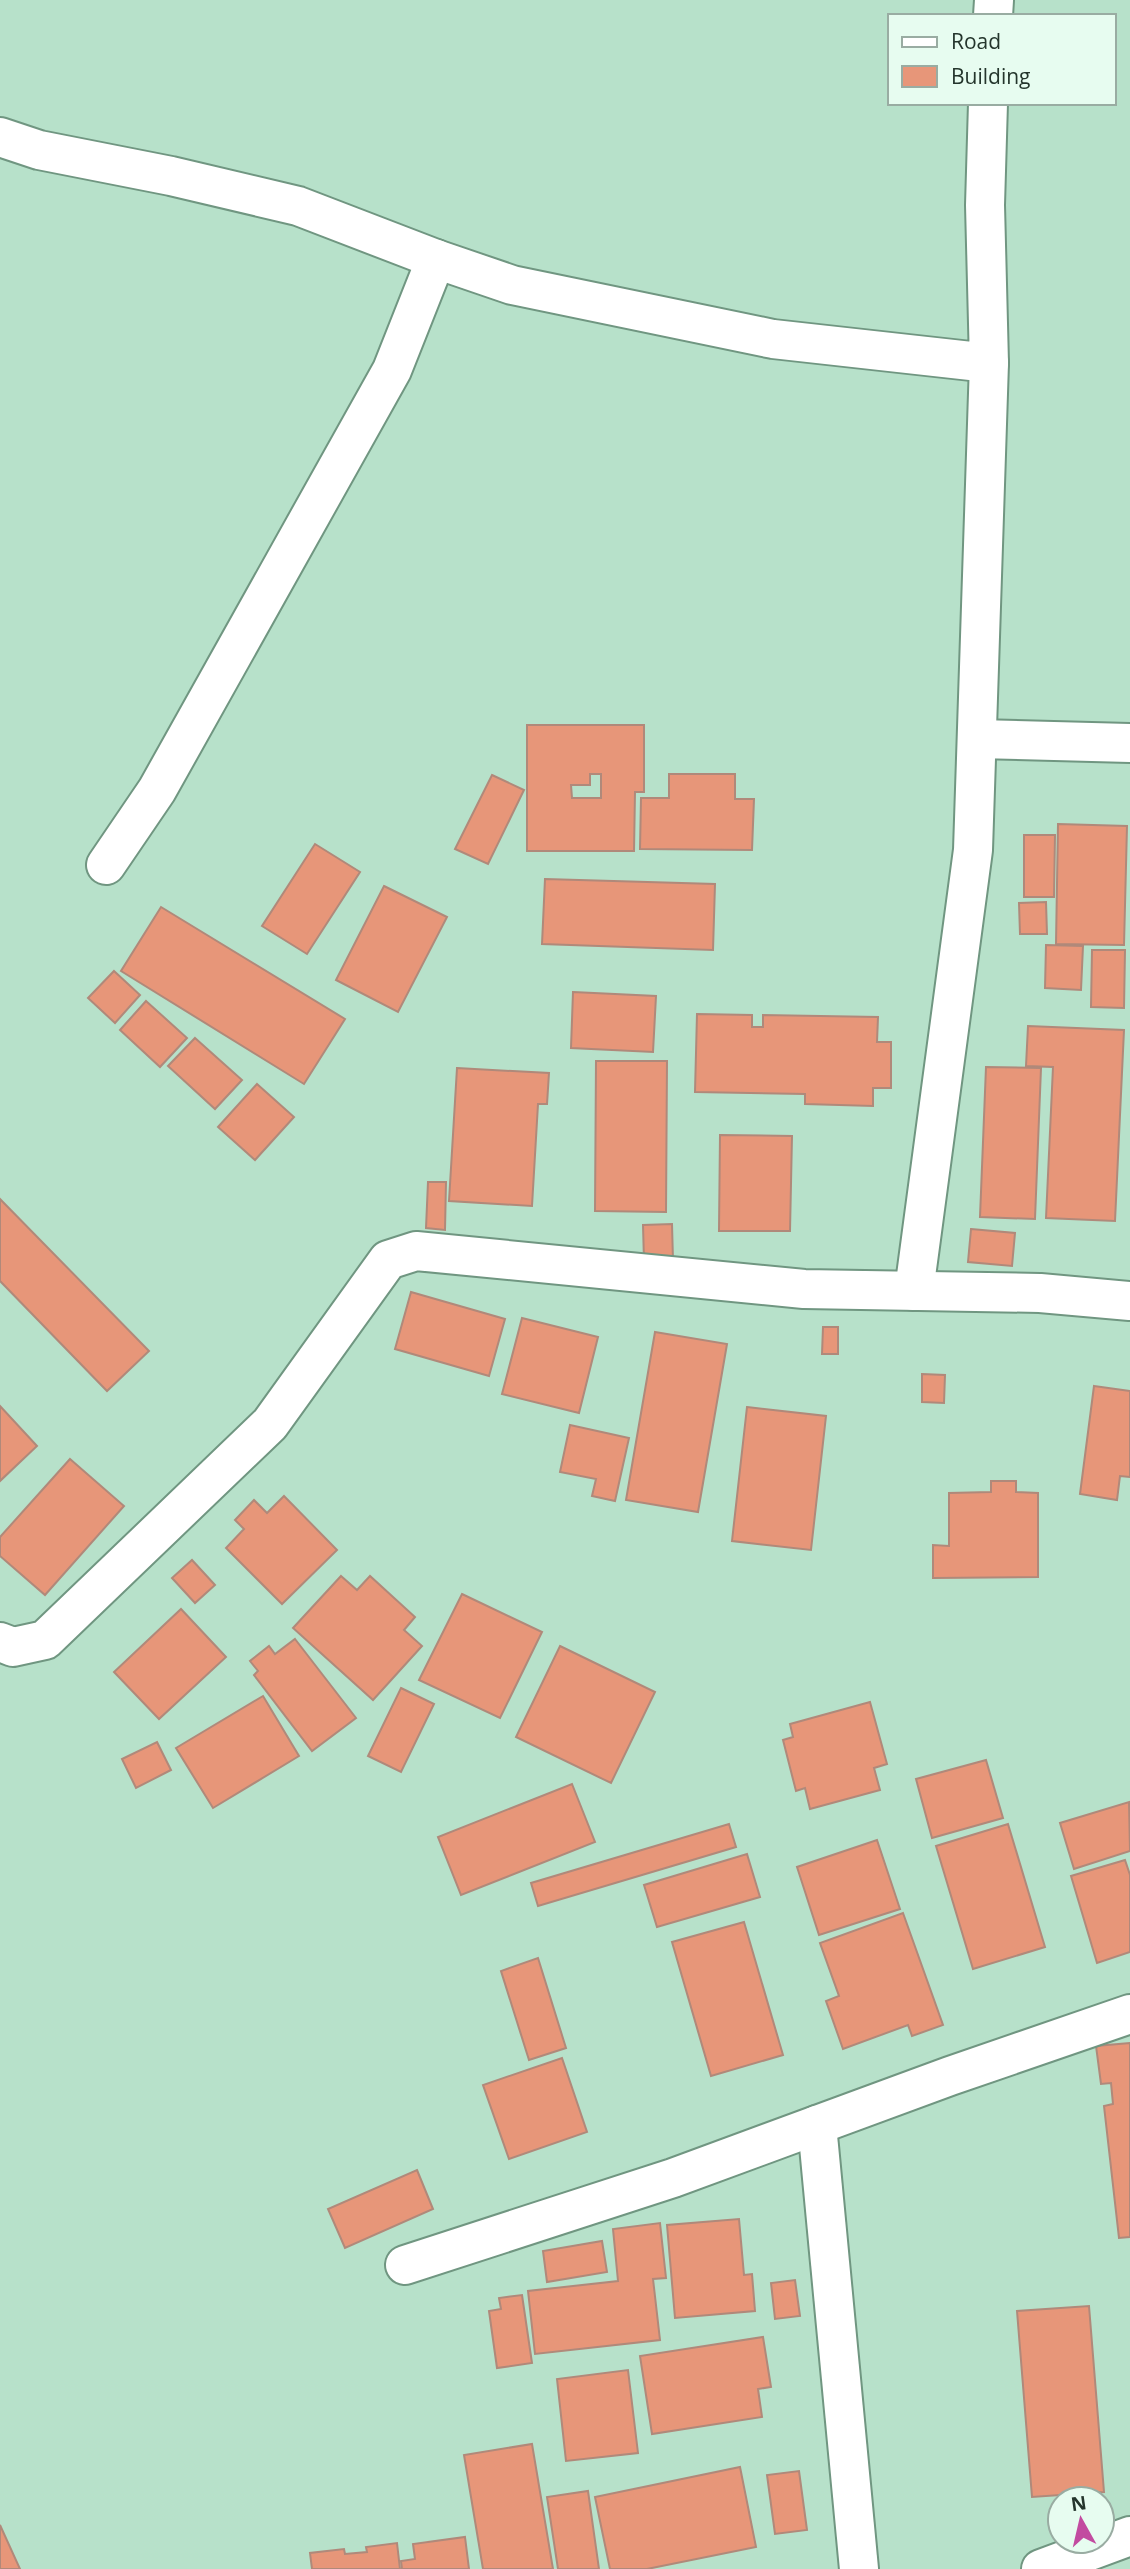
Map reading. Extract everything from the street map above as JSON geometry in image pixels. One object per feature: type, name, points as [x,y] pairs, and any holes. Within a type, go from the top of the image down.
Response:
[{"type":"street","points":[[914,1291],[974,850],[989,363],[985,205],[988,105]]},
{"type":"street","points":[[0,137],[39,150],[171,176],[298,206],[512,285],[773,339],[989,363]]},
{"type":"street","points":[[106,865],[157,790],[392,370],[436,259]]},
{"type":"street","points":[[977,739],[1130,743]]},
{"type":"street","points":[[0,1642],[13,1647],[45,1640],[270,1424],[388,1260],[398,1255],[416,1251],[804,1289],[1040,1293],[1130,1301]]},
{"type":"street","points":[[405,2265],[673,2178],[1130,2014]]},
{"type":"street","points":[[817,2125],[859,2569]]},
{"type":"street","points":[[1041,2569],[1130,2536]]},
{"type":"building","points":[[527,725],[644,725],[644,792],[635,792],[634,851],[527,851]],"holes":[[[590,774],[601,774],[601,798],[572,798],[571,785],[590,785]]]},
{"type":"building","points":[[669,774],[735,774],[735,799],[754,799],[752,850],[640,849],[641,798],[669,798]]},
{"type":"building","points":[[492,775],[524,790],[488,864],[455,849]]},
{"type":"building","points":[[1058,824],[1127,826],[1124,945],[1056,944]]},
{"type":"building","points":[[1024,835],[1055,835],[1054,897],[1024,897]]},
{"type":"building","points":[[315,844],[360,872],[307,954],[262,926]]},
{"type":"building","points":[[545,879],[715,884],[713,950],[542,944]]},
{"type":"building","points":[[384,886],[447,917],[398,1012],[336,980]]},
{"type":"building","points":[[1046,902],[1047,934],[1020,934],[1019,903]]},
{"type":"building","points":[[161,907],[345,1019],[304,1084],[121,971]]},
{"type":"building","points":[[1046,945],[1083,946],[1081,990],[1045,988]]},
{"type":"building","points":[[1092,950],[1125,950],[1124,1008],[1091,1007]]},
{"type":"building","points":[[114,971],[140,995],[115,1023],[88,998]]},
{"type":"building","points":[[573,992],[656,996],[653,1052],[571,1048]]},
{"type":"building","points":[[146,1001],[187,1038],[160,1067],[120,1030]]},
{"type":"building","points":[[697,1014],[752,1015],[752,1027],[763,1027],[763,1015],[878,1017],[877,1042],[891,1042],[891,1088],[873,1088],[873,1106],[805,1104],[805,1094],[695,1092]]},
{"type":"building","points":[[1028,1026],[1124,1030],[1115,1221],[1046,1218],[1053,1067],[1026,1066]]},
{"type":"building","points":[[195,1038],[242,1080],[215,1109],[168,1066]]},
{"type":"building","points":[[596,1061],[667,1061],[666,1212],[595,1211]]},
{"type":"building","points":[[986,1067],[1041,1068],[1035,1219],[980,1217]]},
{"type":"building","points":[[457,1068],[549,1073],[547,1104],[538,1104],[532,1206],[449,1201]]},
{"type":"building","points":[[257,1084],[294,1117],[255,1160],[218,1127]]},
{"type":"building","points":[[720,1135],[792,1136],[790,1231],[719,1231]]},
{"type":"building","points":[[428,1182],[446,1182],[445,1230],[426,1228]]},
{"type":"building","points":[[0,1199],[149,1351],[107,1391],[0,1281]]},
{"type":"building","points":[[672,1224],[673,1260],[644,1261],[643,1225]]},
{"type":"building","points":[[971,1229],[1015,1233],[1012,1266],[968,1262]]},
{"type":"building","points":[[411,1292],[505,1319],[489,1376],[395,1349]]},
{"type":"building","points":[[522,1318],[598,1337],[579,1413],[502,1394]]},
{"type":"building","points":[[823,1327],[838,1327],[838,1354],[822,1354]]},
{"type":"building","points":[[655,1332],[727,1344],[698,1512],[626,1500]]},
{"type":"building","points":[[922,1374],[945,1375],[944,1403],[922,1402]]},
{"type":"building","points":[[1094,1386],[1130,1391],[1130,1477],[1120,1476],[1117,1500],[1080,1494]]},
{"type":"building","points":[[0,1406],[37,1446],[0,1481]]},
{"type":"building","points":[[747,1407],[826,1416],[811,1550],[732,1541]]},
{"type":"building","points":[[570,1425],[629,1438],[615,1501],[592,1496],[596,1479],[560,1472]]},
{"type":"building","points":[[70,1459],[124,1506],[45,1595],[0,1556],[0,1537]]},
{"type":"building","points":[[991,1481],[1016,1481],[1016,1492],[1038,1493],[1038,1577],[933,1578],[933,1545],[949,1546],[949,1493],[991,1492]]},
{"type":"building","points":[[284,1496],[337,1550],[282,1604],[226,1548],[244,1529],[235,1520],[254,1500],[267,1513]]},
{"type":"building","points":[[192,1560],[215,1585],[195,1603],[172,1578]]},
{"type":"building","points":[[341,1576],[357,1590],[370,1576],[415,1617],[404,1630],[422,1646],[373,1700],[293,1628]]},
{"type":"building","points":[[462,1594],[542,1632],[500,1718],[419,1680]]},
{"type":"building","points":[[181,1609],[226,1657],[159,1719],[114,1672]]},
{"type":"building","points":[[295,1639],[356,1718],[312,1751],[254,1675],[258,1671],[250,1661],[269,1646],[275,1654]]},
{"type":"building","points":[[560,1646],[655,1692],[611,1783],[516,1737]]},
{"type":"building","points":[[401,1688],[434,1704],[401,1772],[368,1756]]},
{"type":"building","points":[[263,1696],[299,1756],[213,1808],[176,1748]]},
{"type":"building","points":[[870,1702],[887,1764],[874,1768],[880,1790],[810,1809],[805,1788],[796,1791],[783,1740],[793,1737],[790,1724]]},
{"type":"building","points":[[157,1742],[171,1770],[136,1788],[122,1759]]},
{"type":"building","points":[[986,1760],[1003,1818],[932,1838],[916,1779]]},
{"type":"building","points":[[572,1784],[595,1842],[461,1895],[438,1837]]},
{"type":"building","points":[[1129,1802],[1130,1851],[1074,1869],[1060,1823]]},
{"type":"building","points":[[729,1824],[736,1847],[538,1906],[531,1883]]},
{"type":"building","points":[[1008,1824],[1045,1947],[973,1969],[936,1846]]},
{"type":"building","points":[[877,1840],[900,1909],[819,1935],[797,1867]]},
{"type":"building","points":[[747,1854],[760,1897],[657,1927],[644,1885]]},
{"type":"building","points":[[1125,1860],[1130,1875],[1130,1952],[1097,1963],[1071,1876]]},
{"type":"building","points":[[903,1913],[943,2025],[912,2036],[908,2025],[843,2049],[826,2001],[839,1996],[820,1943]]},
{"type":"building","points":[[744,1922],[783,2055],[711,2076],[672,1942]]},
{"type":"building","points":[[538,1958],[566,2048],[529,2060],[501,1971]]},
{"type":"building","points":[[1130,2043],[1130,2237],[1119,2238],[1104,2106],[1113,2104],[1111,2083],[1101,2084],[1096,2046]]},
{"type":"building","points":[[562,2058],[587,2132],[509,2159],[483,2085]]},
{"type":"building","points":[[417,2170],[433,2209],[345,2248],[328,2209]]},
{"type":"building","points":[[739,2219],[744,2275],[752,2274],[755,2311],[675,2318],[667,2225]]},
{"type":"building","points":[[660,2223],[666,2278],[653,2279],[660,2340],[535,2354],[528,2291],[618,2281],[613,2229]]},
{"type":"building","points":[[602,2241],[607,2272],[547,2282],[543,2251]]},
{"type":"building","points":[[795,2280],[800,2316],[775,2319],[771,2283]]},
{"type":"building","points":[[522,2295],[532,2363],[497,2368],[489,2311],[501,2309],[499,2298]]},
{"type":"building","points":[[1089,2306],[1103,2485],[1046,2485],[1046,2496],[1032,2497],[1017,2311]]},
{"type":"building","points":[[763,2337],[771,2387],[758,2389],[762,2417],[652,2434],[640,2356]]},
{"type":"building","points":[[628,2370],[638,2453],[566,2461],[557,2379]]},
{"type":"building","points":[[532,2444],[553,2569],[483,2569],[464,2455]]},
{"type":"building","points":[[740,2467],[756,2547],[647,2569],[610,2569],[595,2497]]},
{"type":"building","points":[[799,2471],[807,2530],[775,2534],[767,2475]]},
{"type":"building","points":[[588,2491],[599,2569],[558,2569],[547,2497]]},
{"type":"building","points":[[0,2525],[20,2569],[0,2569]]},
{"type":"building","points":[[465,2537],[469,2569],[402,2569],[401,2561],[415,2559],[413,2544]]},
{"type":"building","points":[[397,2543],[400,2569],[312,2569],[310,2553],[344,2549],[345,2554],[367,2552],[366,2547]]}]
